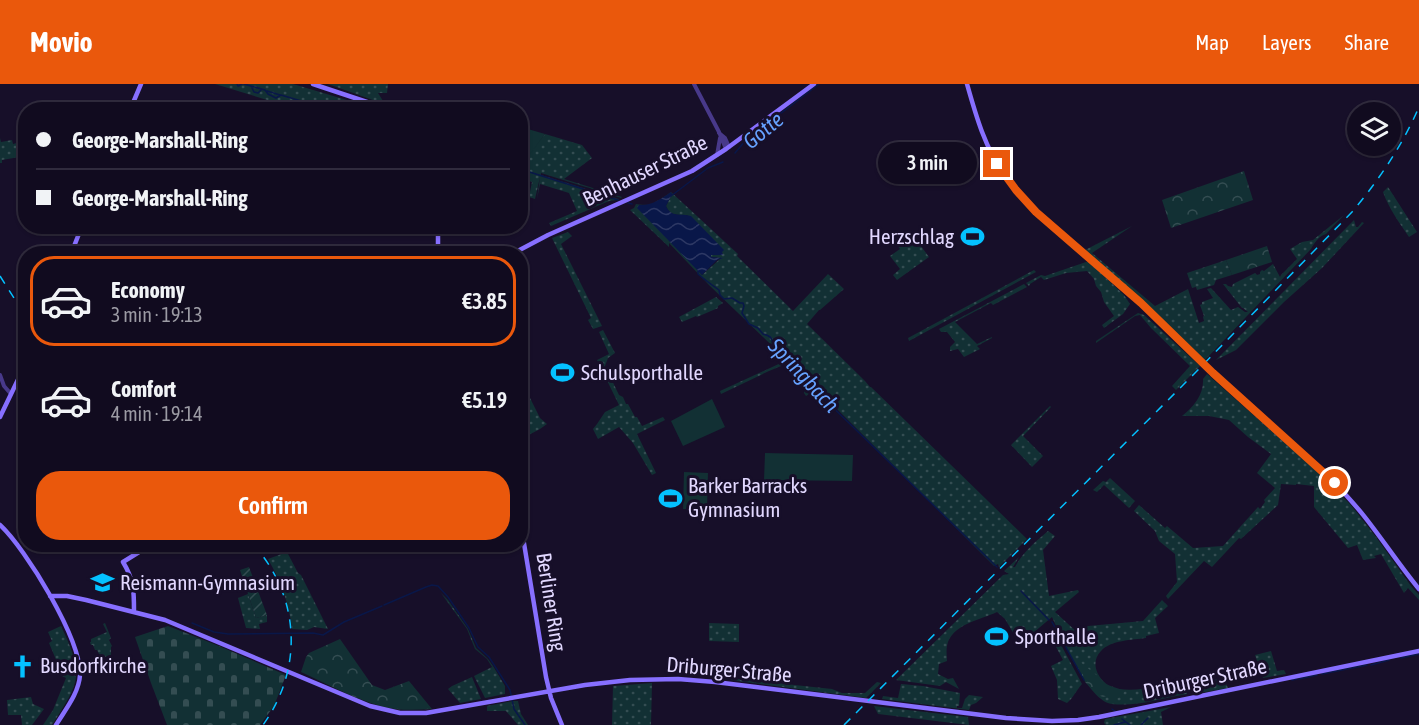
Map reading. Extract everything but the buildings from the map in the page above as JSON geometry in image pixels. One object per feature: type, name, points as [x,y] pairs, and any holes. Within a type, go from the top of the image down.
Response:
[{"type":"main road","points":[[133,102],[141,84]]},
{"type":"main road","points":[[313,84],[367,102]]},
{"type":"main road","name":"Benhauser Straße","points":[[527,246],[682,176],[717,156],[814,84]]},
{"type":"main road","points":[[966,84],[983,138],[1005,176],[1036,212],[1141,303],[1199,360],[1344,492],[1367,518],[1419,589]]},
{"type":"main road","points":[[0,417],[18,380]]},
{"type":"main road","points":[[0,525],[18,546]]},
{"type":"main road","points":[[22,552],[57,608],[76,651],[80,676],[76,692],[56,725]]},
{"type":"main road","points":[[134,611],[134,591],[130,575],[123,562],[139,552]]},
{"type":"main road","name":"Berliner Ring","points":[[527,552],[549,691],[562,725]]},
{"type":"main road","name":"Driburger Straße","points":[[50,596],[67,596],[134,611],[174,623],[358,702],[400,712],[426,713],[585,685],[630,680],[678,679],[1032,721],[1077,720],[1126,712],[1419,651]]},
{"type":"main road","points":[[57,608],[58,602],[67,596]]},
{"type":"street","points":[[694,84],[728,148]]},
{"type":"street","points":[[722,138],[739,139]]},
{"type":"street","points":[[717,156],[722,138]]},
{"type":"street","points":[[0,375],[4,386],[11,394]]},
{"type":"green space","points":[[215,84],[293,84],[353,102],[274,102]]},
{"type":"green space","points":[[328,84],[388,84],[387,93],[378,93],[386,102],[378,102]]},
{"type":"green space","points":[[528,129],[545,134],[528,157]]},
{"type":"green space","points":[[545,134],[582,145],[592,158],[564,179],[622,197],[541,173],[541,175],[619,199],[609,201],[551,226],[549,223],[577,211],[569,193],[540,184],[537,199],[540,177],[535,199],[529,197],[532,182],[528,181],[528,155]]},
{"type":"green space","points":[[0,138],[1,142],[12,140],[13,144],[18,143],[18,157],[2,160],[0,163]]},
{"type":"green space","points":[[1244,171],[1253,200],[1171,228],[1162,200]]},
{"type":"green space","points":[[1388,187],[1417,232],[1409,237],[1385,198],[1383,192]]},
{"type":"green space","points":[[671,192],[738,254],[737,256],[793,311],[828,274],[844,289],[819,310],[807,324],[1027,539],[999,567],[998,564],[994,566],[810,382],[815,390],[806,396],[805,382],[786,364],[721,394],[720,391],[783,362],[790,363],[669,243],[669,247],[630,210],[636,204],[642,205],[639,205],[702,275],[721,258],[711,257],[711,255],[723,254],[687,215],[670,212],[666,206],[672,194],[655,202]]},
{"type":"green space","points":[[1344,215],[1317,240],[1205,360],[1085,250],[1132,226],[1092,253],[1155,306],[1188,289],[1199,323],[1204,321],[1200,305],[1213,298],[1207,289],[1211,288],[1231,310],[1238,307],[1248,312],[1242,308],[1223,284],[1232,287],[1233,284],[1255,273],[1260,274],[1262,270],[1264,271],[1273,264],[1280,277],[1297,259],[1290,249],[1302,242],[1313,240]]},
{"type":"green space","points":[[1354,220],[1356,227],[1364,223],[1322,268],[1236,350],[1216,360]]},
{"type":"green space","points":[[568,232],[572,236],[561,244],[602,326],[593,329],[588,320],[591,318],[552,238]]},
{"type":"green space","points":[[915,238],[929,257],[897,280],[893,275],[900,269],[890,256],[900,249],[897,245]]},
{"type":"green space","points":[[1267,246],[1272,262],[1232,275],[1226,260]]},
{"type":"green space","points":[[1226,260],[1232,275],[1216,280],[1214,285],[1197,290],[1196,287],[1192,288],[1187,273]]},
{"type":"green space","points":[[1089,262],[1124,295],[1130,304],[1123,314],[1104,328],[1102,325],[1114,316],[1104,302],[1094,279],[1087,271],[1066,273],[1044,280],[1041,277],[1029,286],[1026,283],[1041,275],[1045,276]]},
{"type":"green space","points":[[1034,270],[1036,272],[909,341],[908,338]]},
{"type":"green space","points":[[1024,284],[1027,287],[955,322],[977,344],[992,337],[977,346],[980,349],[964,357],[958,349],[950,351],[950,347],[955,342],[947,332],[941,332],[939,329]]},
{"type":"green space","points":[[716,297],[723,303],[718,308],[682,322],[679,317]]},
{"type":"green space","points":[[1138,313],[1144,315],[1200,366],[1176,390],[1172,386],[1190,366],[1140,315],[1135,316],[1096,343]]},
{"type":"green space","points":[[603,330],[615,353],[608,358],[605,366],[619,395],[623,397],[642,426],[663,417],[665,420],[637,434],[656,473],[652,475],[633,443],[619,427],[598,439],[593,429],[605,412],[619,405],[597,360],[609,354],[599,332]]},
{"type":"green space","points":[[1207,374],[1311,466],[1350,504],[1419,595],[1419,600],[1408,588],[1404,593],[1381,554],[1374,556],[1376,558],[1363,560],[1357,545],[1348,548],[1314,507],[1314,486],[1296,484],[1281,484],[1278,505],[1241,539],[1239,538],[1212,567],[1204,561],[1168,599],[1166,596],[1177,582],[1175,554],[1159,541],[1155,531],[1134,511],[1139,505],[1193,548],[1223,546],[1258,507],[1260,509],[1264,500],[1275,488],[1257,473],[1271,454],[1229,420],[1209,416],[1182,416],[1197,400],[1202,390],[1203,379]]},
{"type":"green space","points":[[528,396],[540,418],[547,424],[528,435]]},
{"type":"green space","points":[[712,399],[725,427],[683,446],[671,421]]},
{"type":"green space","points":[[1050,406],[1023,436],[1043,456],[1032,467],[1011,445]]},
{"type":"green space","points":[[765,453],[853,455],[852,481],[764,480]]},
{"type":"green space","points":[[684,472],[708,473],[707,510],[683,509]]},
{"type":"green space","points":[[1110,478],[1135,501],[1129,508],[1104,485],[1097,492],[1093,490]]},
{"type":"green space","points":[[1048,531],[1055,536],[1043,550],[1049,596],[1078,590],[1079,592],[1055,612],[1078,633],[1088,626],[1143,621],[1162,600],[1168,606],[1155,618],[1159,633],[1146,636],[1146,638],[1116,643],[1101,651],[1097,657],[1096,669],[1102,680],[1113,687],[1127,690],[1152,688],[1184,681],[1187,694],[1150,702],[1112,704],[1103,700],[1085,681],[1052,617],[1033,633],[1018,641],[1005,619],[997,612],[960,628],[950,639],[947,661],[939,664],[938,674],[948,679],[953,678],[959,689],[946,682],[940,686],[896,680],[1003,575],[1009,574],[1004,571],[1019,557],[1013,567],[1015,567],[1034,543]]},
{"type":"green space","points":[[287,552],[328,629],[314,627],[307,630],[292,629],[284,593],[268,559]]},
{"type":"green space","points":[[249,567],[267,615],[256,618],[240,570]]},
{"type":"green space","points":[[441,593],[468,629],[476,648],[488,659],[493,666],[505,686],[505,694],[485,698],[474,676],[492,667],[487,659],[475,649],[467,629]]},
{"type":"green space","points":[[248,594],[256,618],[267,615],[267,622],[259,624],[260,629],[246,628],[238,598]]},
{"type":"green space","points":[[105,623],[111,638],[109,640],[112,646],[111,655],[101,658],[90,642],[91,639],[107,632],[103,624]]},
{"type":"green space","points":[[709,623],[739,624],[739,642],[709,641]]},
{"type":"green space","points":[[61,626],[73,656],[76,677],[69,697],[52,725],[43,725],[53,710],[66,678],[60,675],[49,643],[52,641],[48,632]]},
{"type":"green space","points":[[168,626],[286,675],[274,706],[260,725],[167,725],[135,637]]},
{"type":"green space","points":[[340,639],[372,685],[385,690],[409,681],[432,709],[386,708],[350,695],[301,672],[309,653]]},
{"type":"green space","points":[[1060,643],[1082,684],[1067,703],[1058,699],[1057,680],[1051,666],[1063,660],[1055,645]]},
{"type":"green space","points":[[1271,651],[1277,671],[1284,670],[1286,674],[1263,678],[1255,655]]},
{"type":"green space","points":[[1079,661],[1105,684],[1125,691],[1118,698],[1098,695],[1085,682]]},
{"type":"green space","points":[[472,677],[481,699],[460,703],[448,689]]},
{"type":"green space","points":[[716,678],[832,689],[842,693],[865,693],[877,682],[881,683],[866,698]]},
{"type":"green space","points":[[1209,678],[1225,681],[1228,688],[1197,693],[1193,680]]},
{"type":"green space","points":[[652,683],[651,725],[612,725],[613,686]]},
{"type":"green space","points":[[901,684],[960,693],[957,708],[962,708],[969,695],[983,697],[971,705],[969,710],[882,699],[883,696],[898,698]]},
{"type":"green space","points":[[31,697],[33,704],[44,709],[32,725],[22,725],[21,715],[8,715],[7,700]]},
{"type":"green space","points":[[518,701],[521,714],[528,725],[518,725],[506,711],[487,711],[487,706]]},
{"type":"green space","points":[[874,706],[968,717],[969,725],[878,714]]},
{"type":"green space","points":[[1171,707],[1161,712],[1163,725],[1106,725],[1104,723],[1105,719]]},
{"type":"water","points":[[671,192],[666,206],[668,210],[673,214],[691,216],[724,250],[723,255],[711,255],[711,257],[723,258],[717,260],[702,275],[637,208],[639,205],[656,202]]},
{"type":"waterway","name":"Springbach","points":[[237,84],[238,86],[242,84]]},
{"type":"waterway","name":"Springbach","points":[[244,84],[265,90],[276,98],[281,95],[304,102]]},
{"type":"waterway","name":"Gotte","points":[[735,153],[746,140],[819,84]]},
{"type":"waterway","name":"Springbach","points":[[252,88],[258,93],[261,90]]},
{"type":"waterway","name":"Springbach","points":[[267,91],[280,95]]},
{"type":"waterway","name":"Gotte","points":[[671,196],[708,168],[723,162]]},
{"type":"waterway","name":"Springbach","points":[[528,172],[618,200]]},
{"type":"waterway","name":"Springbach","points":[[628,203],[632,204]]},
{"type":"waterway","name":"Springbach","points":[[698,271],[698,274],[719,290],[724,299],[732,298],[743,303],[742,313],[749,324],[771,338],[775,348],[781,351],[787,363],[801,367],[811,376],[813,388],[997,567]]},
{"type":"waterway","points":[[384,605],[426,587],[438,586],[448,597],[469,628],[478,647],[489,657],[510,690],[514,709],[525,725]]},
{"type":"waterway","name":"Springbach","points":[[1021,591],[1049,620]]},
{"type":"waterway","points":[[192,623],[214,632],[228,634],[313,633],[323,635],[344,622],[382,606]]},
{"type":"waterway","name":"Springbach","points":[[1052,622],[1084,680]]},
{"type":"waterway","points":[[1401,658],[1419,654]]},
{"type":"waterway","points":[[1371,665],[1389,660]]},
{"type":"waterway","points":[[1322,674],[1367,665]]},
{"type":"waterway","points":[[1299,679],[1317,675]]},
{"type":"waterway","points":[[1292,680],[1297,679]]},
{"type":"waterway","name":"Springbach","points":[[1141,725],[1148,718]]},
{"type":"waterway","name":"Springbach","points":[[1122,719],[1130,725]]},
{"type":"waterway","points":[[1114,725],[1125,722]]},
{"type":"railway","points":[[844,725],[1352,212],[1389,162],[1419,107]]},
{"type":"railway","points":[[0,276],[18,304]]},
{"type":"railway","points":[[259,552],[269,564],[280,586],[288,609],[291,633],[290,656],[285,680],[276,703],[263,725]]},
{"type":"place","name":"Herzschlag","points":[[972,237]]},
{"type":"place","name":"Schulsporthalle","points":[[563,373]]},
{"type":"place","name":"Barker Barracks Gymnasium","points":[[670,498]]},
{"type":"place","name":"Reismann-Gymnasium","points":[[102,583]]},
{"type":"place","name":"Sporthalle","points":[[997,637]]},
{"type":"place","name":"Busdorfkirche","points":[[22,666]]},
{"type":"route","points":[[997,164],[1036,212],[1141,303],[1213,373],[1335,483]]}]
